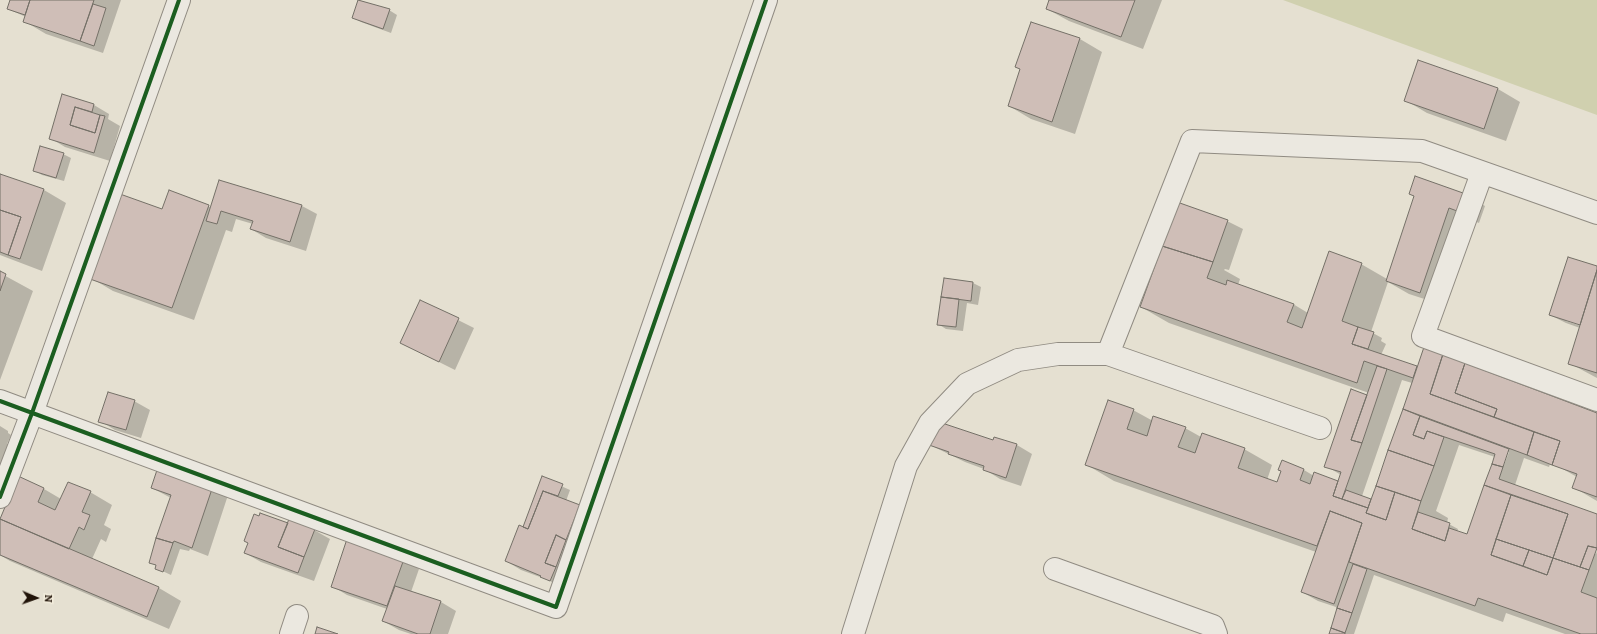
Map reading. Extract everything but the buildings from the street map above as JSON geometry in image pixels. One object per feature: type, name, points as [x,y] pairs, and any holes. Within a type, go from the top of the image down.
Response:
[{"type":"street","points":[[0,498],[32,413],[179,0]]},
{"type":"street","points":[[0,401],[556,607],[766,0]]},
{"type":"street","points":[[1108,354],[1192,141],[1422,151],[1597,213]]},
{"type":"street","points":[[1482,173],[1423,336],[1597,400]]},
{"type":"street","points":[[853,634],[906,466],[930,423],[968,384],[1018,360],[1058,354],[1108,354],[1320,428]]},
{"type":"street","points":[[1056,569],[1213,626],[1216,634]]},
{"type":"green space","points":[[1283,0],[1597,0],[1597,115]]},
{"type":"cycle path","points":[[0,497],[32,413],[179,0]]},
{"type":"cycle path","points":[[0,401],[556,607],[766,0]]}]
